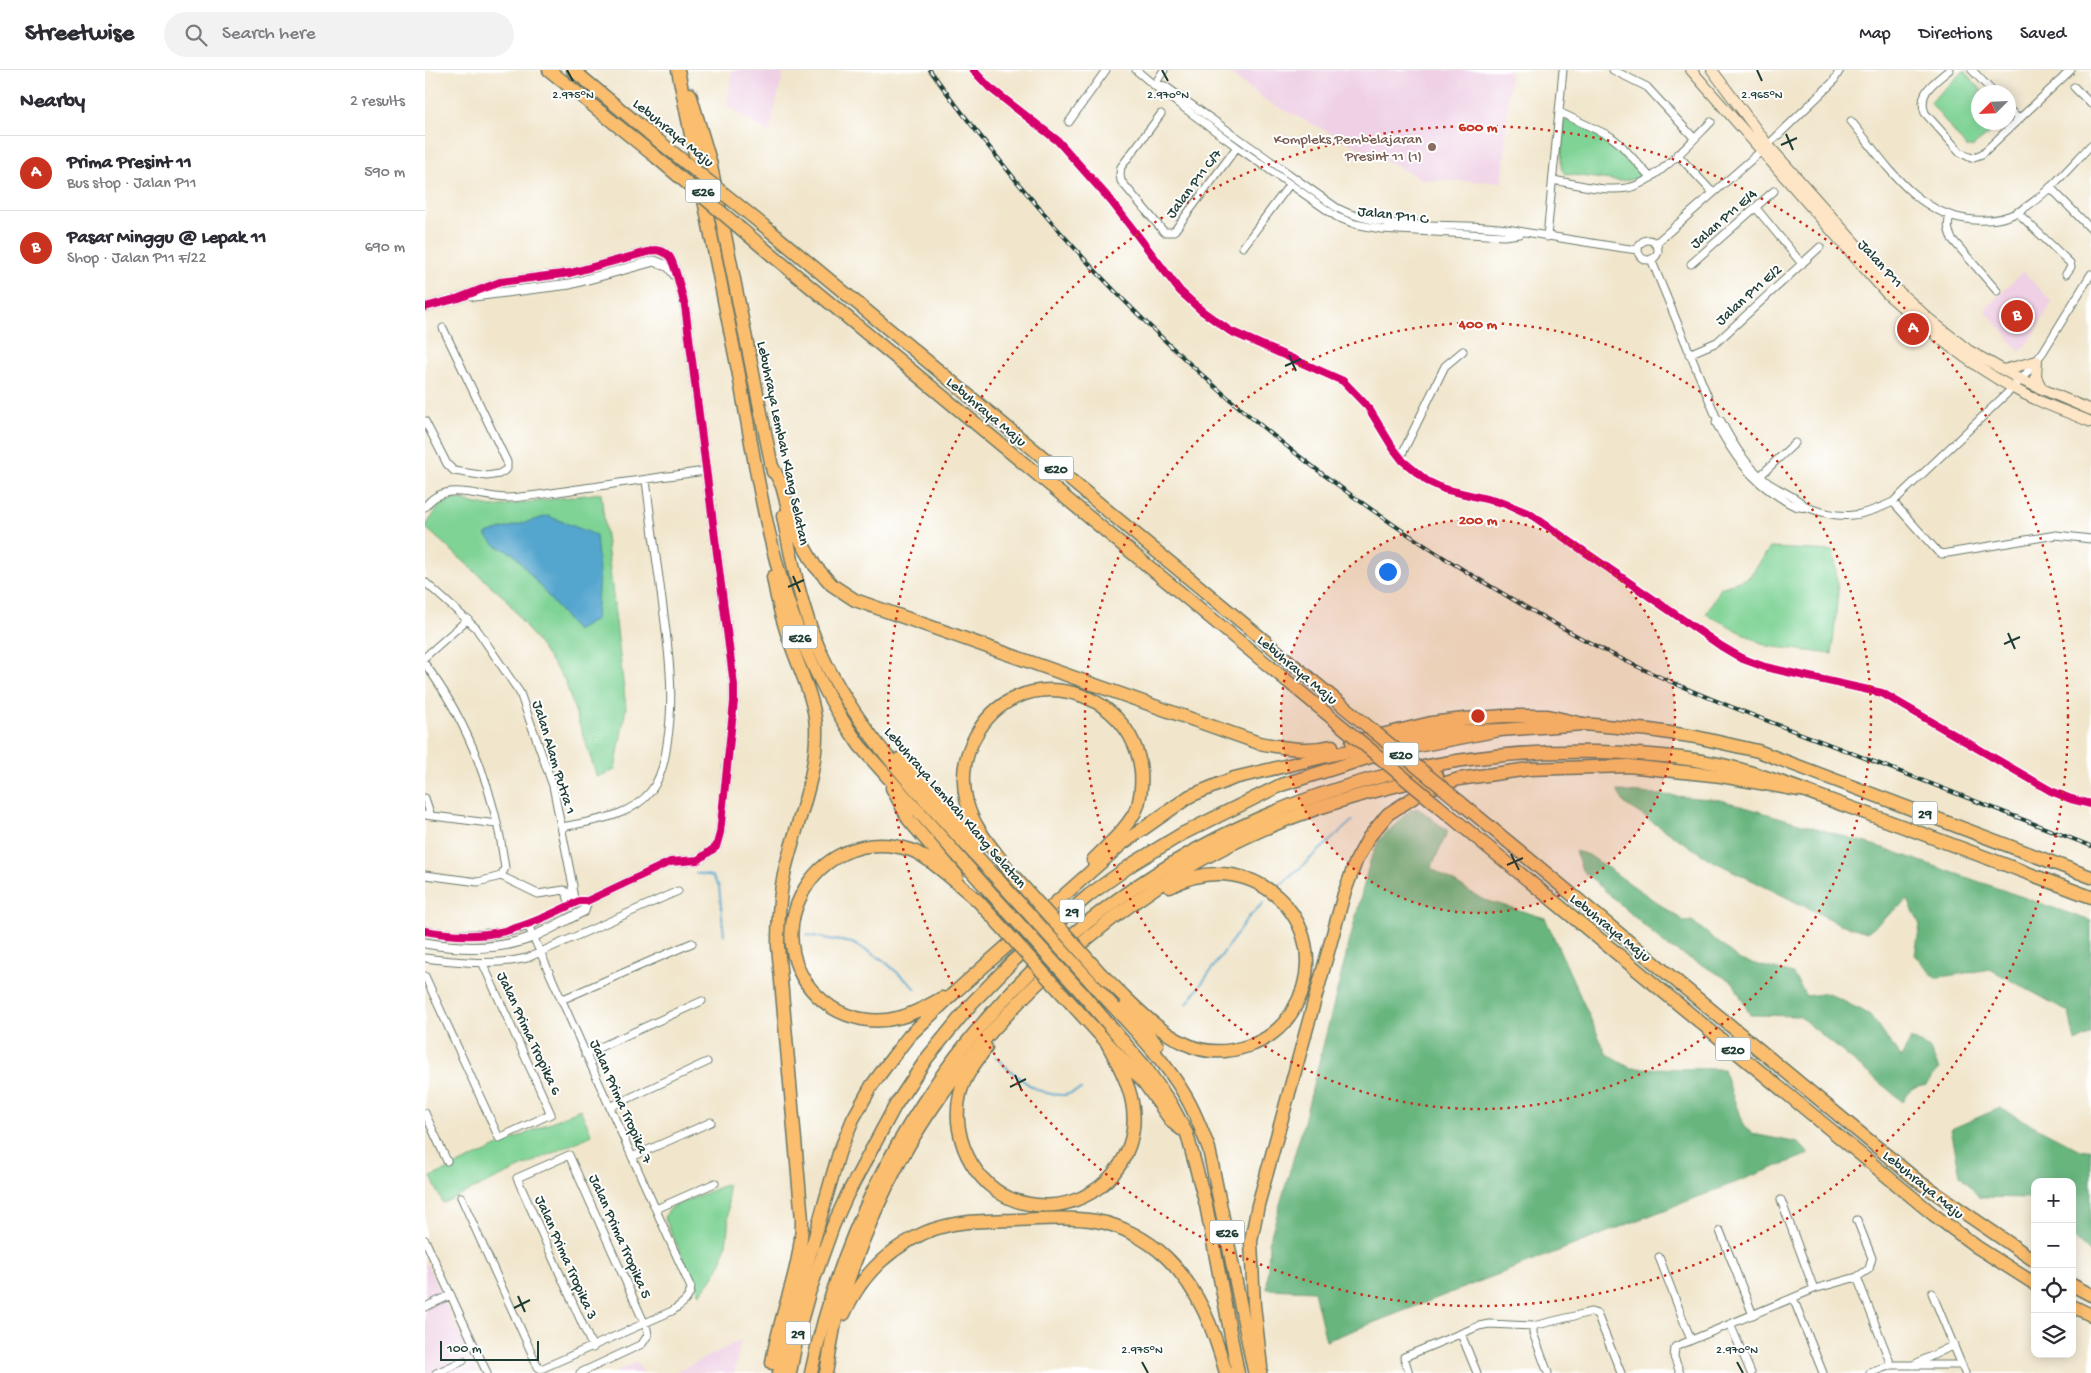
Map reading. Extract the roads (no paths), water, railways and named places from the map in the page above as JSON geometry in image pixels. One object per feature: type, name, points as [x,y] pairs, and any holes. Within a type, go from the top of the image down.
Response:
[{"type":"highway","name":"Lebuhraya Maju","points":[[549,70],[1934,1214],[1977,1247],[2031,1281]]},
{"type":"highway","name":"Lebuhraya Maju","points":[[573,70],[1918,1180],[2031,1259]]},
{"type":"highway","name":"Lebuhraya Lembah Klang Selatan","points":[[678,70],[771,547],[792,615],[817,677],[843,722],[888,778],[1080,991],[1146,1068],[1171,1104],[1187,1134],[1206,1205],[1238,1373]]},
{"type":"highway","name":"Lebuhraya Lembah Klang Selatan","points":[[686,70],[689,88],[710,161],[771,464],[799,588],[811,628],[830,670],[845,697],[880,748],[1001,883],[1096,978]]},
{"type":"highway","points":[[771,464],[782,486],[793,527],[811,560],[832,585],[855,600],[1259,743],[1287,749],[1319,749],[1431,723],[1504,716],[1549,716],[1583,724]]},
{"type":"highway","points":[[771,547],[775,594],[792,648],[810,695],[816,724],[816,744],[814,765],[785,871],[778,909],[778,946],[802,1237],[775,1344],[771,1373]]},
{"type":"highway","points":[[1071,890],[1084,869],[1120,832],[1136,810],[1142,782],[1139,754],[1132,737],[1119,719],[1093,699],[1083,695],[1056,690],[1037,691],[1020,696],[1004,704],[990,715],[979,730],[969,747],[964,775],[967,804],[981,832],[1011,873],[1096,978],[1171,1036],[1197,1049],[1223,1052],[1255,1044],[1272,1034],[1288,1019],[1300,1000],[1306,980],[1307,957],[1305,939],[1299,924],[1283,902],[1266,887],[1249,879],[1224,874],[1204,874],[1190,878],[1117,915]]},
{"type":"highway","name":"29","points":[[790,1373],[797,1336],[815,1276],[833,1226],[863,1165],[895,1106],[927,1058],[972,1003],[1013,961],[1089,895],[1182,834],[1281,785],[1378,754],[1500,730],[1583,724],[1697,737],[1758,751],[2091,877]]},
{"type":"highway","points":[[779,1373],[790,1323],[839,1153],[853,1119],[872,1085],[909,1036],[955,992],[1123,844],[1190,796],[1234,778],[1287,765],[1447,732],[1500,730]]},
{"type":"highway","points":[[880,748],[902,761],[1011,873]]},
{"type":"highway","name":"29","points":[[811,1373],[843,1258],[863,1211],[892,1153],[944,1071],[1000,1004],[1063,942],[1101,910],[1178,859],[1233,830],[1326,792],[1435,764],[1485,757],[1564,752],[1663,756],[1726,766],[1799,790],[1879,817],[2091,897]]},
{"type":"highway","points":[[827,1373],[837,1317],[854,1265],[891,1179],[926,1118],[964,1063],[1042,978],[1089,937],[1158,886],[1204,858],[1246,837],[1318,807],[1380,789],[1451,772],[1628,766],[1721,776],[1799,790]]},
{"type":"highway","points":[[1260,1373],[1251,1241],[1257,1205],[1344,894],[1356,861],[1369,837],[1388,814],[1427,789],[1459,779],[1529,769]]},
{"type":"highway","points":[[888,778],[896,798],[909,820],[978,901],[1145,1084],[1172,1122],[1187,1134]]},
{"type":"highway","points":[[955,992],[898,1018],[881,1021],[860,1019],[839,1012],[820,999],[806,983],[795,961],[791,940],[792,920],[800,896],[810,880],[822,868],[835,856],[851,849],[872,844],[889,844],[914,851],[978,901]]},
{"type":"highway","name":"E26","points":[[1096,978],[1176,1069],[1185,1094],[1196,1114],[1209,1149],[1255,1373]]},
{"type":"highway","points":[[1002,1022],[969,1073],[960,1094],[957,1118],[961,1141],[970,1162],[986,1183],[1005,1196],[1028,1204],[1052,1206],[1075,1201],[1096,1191],[1113,1176],[1123,1160],[1132,1140],[1134,1122],[1132,1102],[1127,1082],[1107,1043]]},
{"type":"highway","points":[[827,1373],[847,1307],[863,1280],[880,1260],[924,1234],[947,1225],[1054,1218],[1097,1222],[1120,1228],[1140,1238],[1166,1257],[1193,1290],[1204,1309],[1214,1333],[1226,1373]]},
{"type":"highway","points":[[2076,1287],[2091,1295]]},
{"type":"highway","points":[[2076,1308],[2091,1314]]},
{"type":"main road","name":"Jalan P11","points":[[1691,70],[1894,287],[1929,319],[1968,350],[2003,370],[2021,380],[2091,410]]},
{"type":"main road","name":"Jalan P11","points":[[1712,70],[1765,147],[1887,294],[1923,326],[1963,356],[2013,388],[2091,422]]},
{"type":"main road","points":[[2003,370],[2037,361],[2036,377],[2042,389]]},
{"type":"street","points":[[973,70],[989,87],[1058,141],[1112,202],[1180,291],[1202,311],[1230,331],[1343,381],[1368,406],[1393,448],[1413,471],[1444,489],[1503,503],[1531,514],[1721,646],[1743,659],[1765,667],[1882,693],[2051,791],[2091,804]]},
{"type":"street","points":[[1069,122],[1106,70]]},
{"type":"street","name":"Jalan P11 C","points":[[1136,70],[1155,84],[1161,91],[1237,147],[1337,217],[1355,224],[1381,229],[1494,236],[1523,233]]},
{"type":"street","points":[[1155,84],[1164,70]]},
{"type":"street","points":[[1547,237],[1563,70]]},
{"type":"street","points":[[1613,70],[1647,87],[1695,138]]},
{"type":"street","points":[[1655,244],[1765,147],[1833,82],[1840,70]]},
{"type":"street","points":[[1949,70],[1926,91],[1922,102],[1925,113],[1965,156],[1971,158],[1982,154],[2019,120],[2061,73],[2071,70]]},
{"type":"street","points":[[1972,70],[1986,85]]},
{"type":"street","name":"Jalan P11 C","points":[[1155,84],[1165,86],[1337,208],[1349,213],[1381,221],[1506,229],[1547,237],[1639,250]]},
{"type":"street","points":[[2073,87],[2091,104]]},
{"type":"street","points":[[1559,112],[1610,136],[1620,144],[1651,178]]},
{"type":"street","name":"Jalan P11 C/7","points":[[1161,114],[1121,167],[1120,174],[1121,181],[1165,232],[1175,230],[1237,147]]},
{"type":"street","points":[[2016,117],[2019,120]]},
{"type":"street","points":[[1851,121],[1907,189],[1922,202],[1959,219],[1980,221],[1997,219],[2017,212],[2050,187],[2091,145]]},
{"type":"street","points":[[1553,180],[1604,188],[1626,189],[1639,185],[1651,178],[1711,122]]},
{"type":"street","points":[[2085,151],[2091,158]]},
{"type":"street","points":[[1677,154],[1713,193]]},
{"type":"street","points":[[1243,247],[1290,184]]},
{"type":"street","points":[[2050,187],[2091,229]]},
{"type":"street","name":"Jalan P11 E/4","points":[[1691,264],[1773,192]]},
{"type":"street","points":[[1756,208],[1802,264]]},
{"type":"street","points":[[2017,212],[2070,263],[2071,267],[2066,274]]},
{"type":"street","points":[[1950,216],[1947,223],[1948,231],[1952,238],[1997,291]]},
{"type":"street","points":[[1645,241],[1651,241],[1655,244],[1657,253],[1651,259],[1643,258],[1639,250],[1640,244],[1645,241]]},
{"type":"street","name":"Jalan P11 E/2","points":[[1689,354],[1717,342],[1820,247]]},
{"type":"street","points":[[425,308],[508,280],[570,273],[655,250],[661,250],[669,256],[673,262],[685,306],[734,685],[734,702],[722,815],[716,847],[698,860],[670,862],[528,926],[495,934],[447,935],[425,931]]},
{"type":"street","points":[[1651,259],[1717,423],[1731,451],[1755,479],[1788,502],[1801,508],[1806,507],[1840,517],[1871,513],[1893,502],[2013,388],[2037,361],[2091,274]]},
{"type":"street","points":[[459,298],[570,284],[654,262],[669,267],[675,275]]},
{"type":"street","points":[[597,266],[607,268],[609,274]]},
{"type":"street","points":[[510,291],[517,284],[536,277]]},
{"type":"street","points":[[493,284],[507,286],[510,291]]},
{"type":"street","points":[[425,421],[450,468],[459,473],[487,476],[503,472],[508,466],[443,328]]},
{"type":"street","points":[[1400,458],[1442,372],[1463,351]]},
{"type":"street","points":[[1717,419],[1721,421],[1741,455],[1760,476],[1778,490],[1803,502],[1806,507]]},
{"type":"street","points":[[1760,476],[1795,442]]},
{"type":"street","points":[[426,503],[455,491],[489,497],[515,497],[707,471]]},
{"type":"street","points":[[562,827],[605,818],[625,811],[651,792],[659,779],[671,721],[672,694],[669,649],[646,480]]},
{"type":"street","points":[[1893,502],[1935,549],[1942,554],[2056,535],[2091,539]]},
{"type":"street","name":"Jalan Alam Putra 1","points":[[425,582],[468,619],[487,642],[524,703],[553,786],[572,888],[578,903]]},
{"type":"street","points":[[425,657],[468,619]]},
{"type":"street","points":[[425,664],[459,716],[469,736],[490,796],[497,824],[505,868],[501,876]]},
{"type":"street","points":[[425,798],[428,815],[497,824]]},
{"type":"street","points":[[425,876],[478,882],[501,876],[540,894],[564,890],[584,910],[533,937],[496,946],[465,948],[425,943]]},
{"type":"street","points":[[425,958],[483,964],[511,962],[540,953],[678,891]]},
{"type":"street","name":"Jalan Prima Tropika 7","points":[[528,926],[691,1288],[686,1301],[646,1327]]},
{"type":"street","points":[[561,1000],[692,943]]},
{"type":"street","name":"Jalan Prima Tropika 6","points":[[425,976],[499,1138],[551,1114],[483,964]]},
{"type":"street","points":[[585,1054],[702,1001]]},
{"type":"street","points":[[610,1107],[707,1062]]},
{"type":"street","points":[[425,1113],[447,1161]]},
{"type":"street","points":[[632,1157],[711,1122]]},
{"type":"street","name":"Jalan Prima Tropika 5","points":[[517,1178],[569,1155],[646,1327]]},
{"type":"street","name":"Jalan Prima Tropika 3","points":[[517,1178],[593,1348]]},
{"type":"street","points":[[655,1209],[715,1183]]},
{"type":"street","points":[[461,1197],[538,1367],[541,1369],[646,1327],[648,1335],[643,1344],[581,1373]]},
{"type":"street","points":[[1781,1200],[1814,1289]]},
{"type":"street","points":[[1681,1373],[1673,1352],[1675,1347],[1814,1289],[1857,1277],[1869,1269],[1872,1258],[1857,1220]]},
{"type":"street","points":[[1720,1232],[1753,1314]]},
{"type":"street","points":[[425,1240],[487,1373]]},
{"type":"street","points":[[1659,1257],[1691,1340]]},
{"type":"street","points":[[1857,1277],[1891,1366]]},
{"type":"street","points":[[1932,1292],[1965,1373]]},
{"type":"street","points":[[425,1307],[451,1295]]},
{"type":"street","points":[[1793,1298],[1823,1373]]},
{"type":"street","points":[[1409,1373],[1405,1357],[1479,1326],[1489,1324],[1533,1326],[1594,1312],[1597,1314],[1621,1373]]},
{"type":"street","points":[[1730,1324],[1751,1373]]},
{"type":"street","points":[[1533,1326],[1533,1333],[1548,1373]]},
{"type":"street","points":[[1461,1334],[1477,1373]]},
{"type":"street","points":[[1910,1366],[1954,1345]]},
{"type":"street","points":[[437,1373],[463,1361]]},
{"type":"street","points":[[1869,1373],[1891,1366],[1962,1365]]},
{"type":"water","points":[[548,516],[596,535],[599,574],[596,620],[576,631],[514,554],[495,545],[485,534]]},
{"type":"waterway","points":[[1281,885],[1352,821]]},
{"type":"waterway","points":[[695,873],[712,876],[719,887],[724,935]]},
{"type":"waterway","points":[[1187,1004],[1248,918],[1263,903]]},
{"type":"waterway","points":[[807,935],[852,943],[883,960],[916,989]]},
{"type":"waterway","points":[[995,1057],[1026,1083],[1043,1092],[1063,1095],[1081,1089]]},
{"type":"railway","points":[[930,70],[1018,183],[1126,303],[1244,411],[1306,461],[1371,509],[1438,554],[1563,628],[1619,658],[1658,676],[1727,705],[2091,846]]},
{"type":"place","name":"Kompleks Pembelajaran Presint 11 (1)","points":[[1432,147]]},
{"type":"place","name":"Pasar Minggu @ Lepak 11","points":[[2017,316]]},
{"type":"place","name":"Prima Presint 11","points":[[1913,329]]}]
